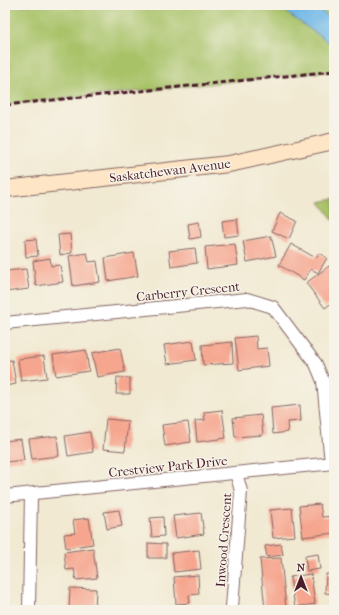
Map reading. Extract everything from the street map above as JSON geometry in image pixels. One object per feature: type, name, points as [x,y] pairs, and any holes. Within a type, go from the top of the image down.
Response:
[{"type":"main road","name":"Saskatchewan Avenue","points":[[5,189],[229,164],[330,142]]},
{"type":"street","name":"Carberry Crescent","points":[[5,323],[247,299],[273,307],[316,364],[323,382],[333,463]]},
{"type":"street","name":"Crestview Park Drive","points":[[5,496],[333,463]]},
{"type":"street","name":"Inwood Crescent","points":[[233,610],[241,491],[236,473]]},
{"type":"street","points":[[29,610],[31,494]]},
{"type":"green space","points":[[5,5],[278,5],[334,46],[334,71],[5,105]]},
{"type":"green space","points":[[315,5],[334,5],[334,22]]},
{"type":"green space","points":[[334,199],[334,221],[320,202]]},
{"type":"water","points":[[278,5],[315,5],[334,22],[334,46],[290,15]]},
{"type":"building","points":[[280,213],[297,221],[289,239],[272,231]]},
{"type":"building","points":[[237,219],[239,235],[224,237],[222,221]]},
{"type":"building","points":[[199,222],[201,237],[190,239],[188,224]]},
{"type":"building","points":[[70,234],[72,253],[60,255],[58,235]]},
{"type":"building","points":[[271,236],[276,256],[247,262],[243,241]]},
{"type":"building","points":[[36,239],[38,256],[26,257],[25,240]]},
{"type":"building","points":[[235,244],[238,265],[207,269],[205,247]]},
{"type":"building","points":[[291,244],[316,258],[319,253],[327,258],[318,273],[311,269],[304,280],[279,265]]},
{"type":"building","points":[[195,248],[197,263],[171,267],[169,251]]},
{"type":"building","points":[[87,253],[89,262],[97,261],[100,282],[73,286],[69,256]]},
{"type":"building","points":[[134,253],[138,276],[108,281],[105,258]]},
{"type":"building","points":[[50,258],[51,266],[60,265],[63,282],[36,286],[33,261]]},
{"type":"building","points":[[329,266],[334,273],[334,301],[325,308],[306,283]]},
{"type":"building","points":[[26,269],[29,289],[5,292],[5,271]]},
{"type":"building","points":[[256,336],[257,349],[267,348],[269,366],[239,370],[235,338]]},
{"type":"building","points":[[193,341],[196,360],[167,364],[164,345]]},
{"type":"building","points":[[232,342],[233,363],[203,365],[202,345]]},
{"type":"building","points":[[120,348],[125,372],[97,377],[92,353]]},
{"type":"building","points":[[86,350],[89,371],[56,376],[53,355]]},
{"type":"building","points":[[44,356],[47,378],[21,381],[18,359]]},
{"type":"building","points":[[12,360],[16,384],[5,386],[5,361]]},
{"type":"building","points":[[117,377],[130,378],[130,394],[116,394]]},
{"type":"building","points":[[300,405],[301,421],[287,422],[288,432],[273,434],[271,408]]},
{"type":"building","points":[[222,410],[226,438],[197,442],[195,421],[205,420],[204,412]]},
{"type":"building","points":[[261,415],[263,435],[235,437],[233,418]]},
{"type":"building","points":[[106,419],[128,421],[125,451],[103,449]]},
{"type":"building","points":[[188,422],[191,442],[165,446],[162,425]]},
{"type":"building","points":[[90,432],[93,452],[68,456],[65,436]]},
{"type":"building","points":[[57,436],[59,456],[32,459],[29,439]]},
{"type":"building","points":[[21,439],[24,460],[5,462],[5,441]]},
{"type":"building","points":[[320,504],[322,517],[334,516],[334,533],[303,537],[299,506]]},
{"type":"building","points":[[292,508],[295,536],[273,538],[270,510]]},
{"type":"building","points":[[119,510],[122,526],[107,529],[104,512]]},
{"type":"building","points":[[201,513],[204,534],[176,538],[173,516]]},
{"type":"building","points":[[163,517],[164,536],[152,537],[150,518]]},
{"type":"building","points":[[89,518],[93,544],[66,548],[64,534],[75,533],[73,520]]},
{"type":"building","points":[[148,543],[166,544],[166,558],[148,558]]},
{"type":"building","points":[[281,544],[283,555],[267,557],[265,546]]},
{"type":"building","points":[[93,548],[97,578],[76,580],[74,569],[66,570],[64,552]]},
{"type":"building","points":[[199,550],[201,569],[174,572],[172,553]]},
{"type":"building","points":[[318,554],[320,569],[307,571],[305,556]]},
{"type":"building","points":[[281,558],[286,608],[265,610],[260,559]]},
{"type":"building","points":[[311,574],[315,604],[295,607],[290,577]]},
{"type":"building","points":[[326,574],[334,574],[334,594],[325,593]]},
{"type":"building","points":[[198,575],[199,594],[189,595],[190,603],[176,604],[174,577]]},
{"type":"building","points":[[70,588],[96,589],[95,610],[69,610]]},
{"type":"railway","points":[[5,105],[334,71]]}]
